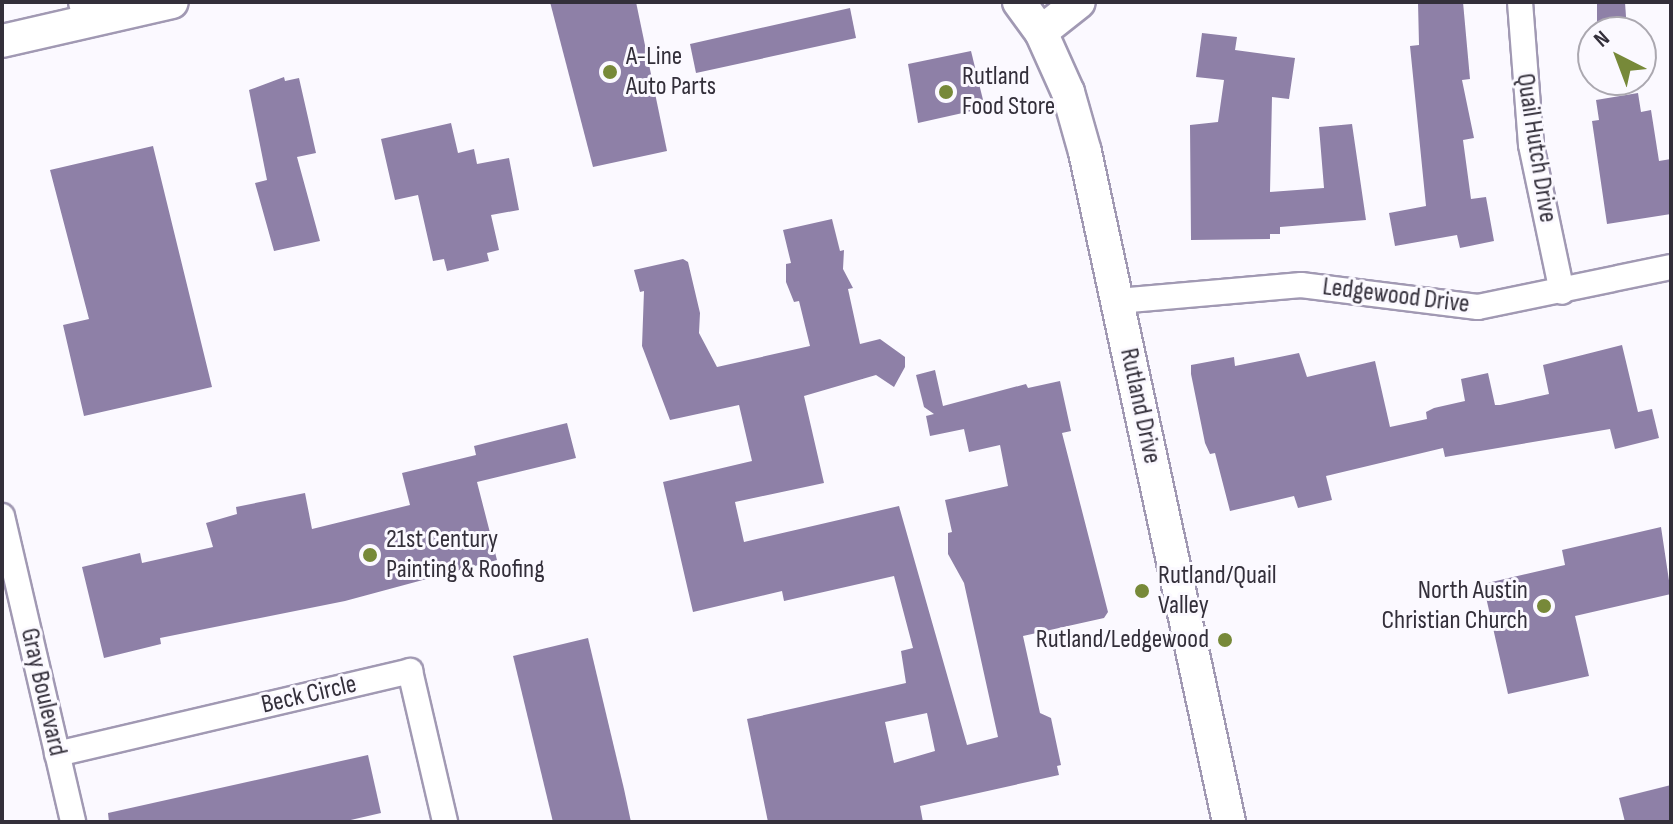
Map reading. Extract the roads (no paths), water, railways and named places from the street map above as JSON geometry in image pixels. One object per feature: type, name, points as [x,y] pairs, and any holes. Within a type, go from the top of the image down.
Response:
[{"type":"street","points":[[2,41],[83,12],[172,2]]},
{"type":"street","name":"Rutland Drive","points":[[1019,2],[1041,32],[1068,92],[1118,301],[1229,822]]},
{"type":"street","points":[[1041,32],[1079,2]]},
{"type":"street","name":"Quail Hutch Drive","points":[[1520,2],[1531,145],[1562,292]]},
{"type":"street","name":"Ledgewood Drive","points":[[1118,301],[1301,285],[1478,307],[1671,267]]},
{"type":"street","name":"Gray Boulevard","points":[[2,516],[73,822]]},
{"type":"street","name":"Beck Circle","points":[[57,754],[410,671],[445,822]]},
{"type":"place","name":"A-Line Auto Parts","points":[[610,72]]},
{"type":"place","name":"Rutland Food Store","points":[[946,92]]},
{"type":"place","name":"21st Century Painting & Roofing","points":[[370,555]]},
{"type":"place","name":"Rutland/Quail Valley","points":[[1142,591]]},
{"type":"place","name":"North Austin Christian Church","points":[[1544,606]]},
{"type":"place","name":"Rutland/Ledgewood","points":[[1225,640]]}]
